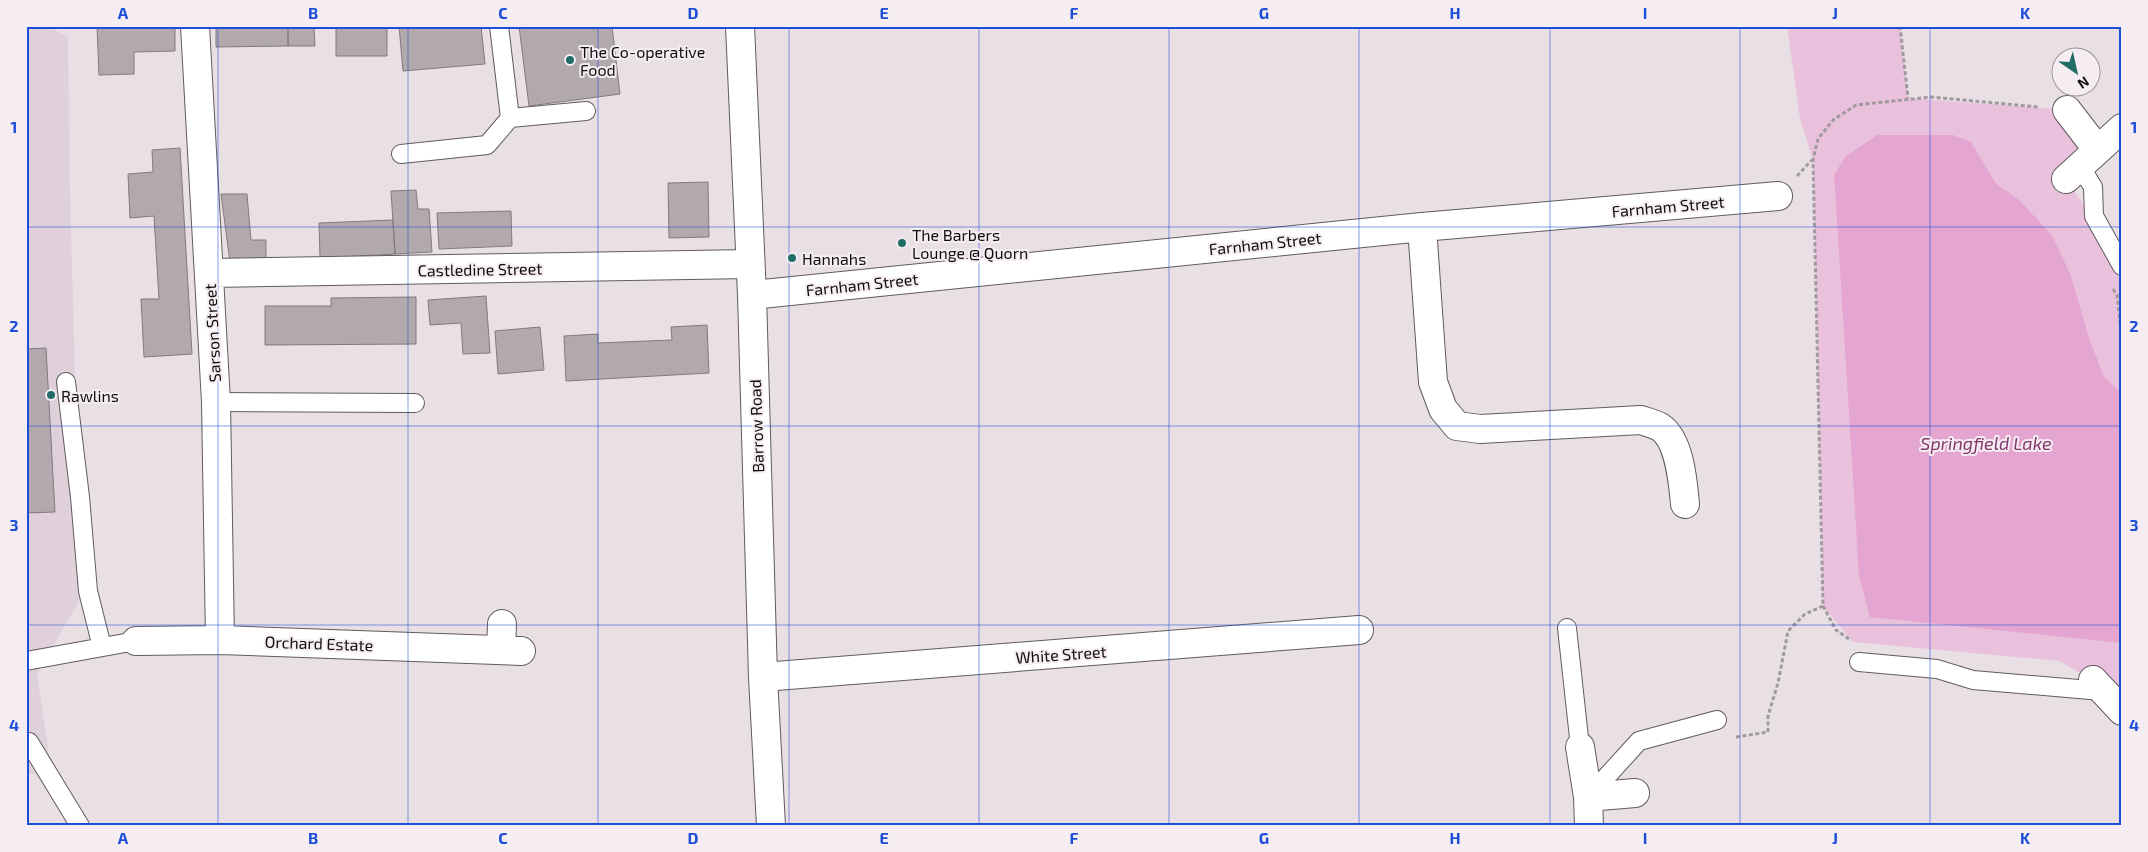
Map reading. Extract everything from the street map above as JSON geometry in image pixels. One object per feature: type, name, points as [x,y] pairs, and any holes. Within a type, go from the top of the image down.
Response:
[{"type":"street","name":"Sarson Street","points":[[195,26],[216,402],[220,640]]},
{"type":"street","name":"Barrow Road","points":[[740,26],[752,295],[763,677],[771,826]]},
{"type":"street","points":[[2067,110],[2081,165],[2122,128]]},
{"type":"street","name":"Farnham Street","points":[[752,295],[1422,227],[1778,196]]},
{"type":"street","points":[[1422,227],[1433,382],[1442,409],[1457,426],[1480,430],[1642,420],[1662,428],[1673,446],[1682,469],[1685,504]]},
{"type":"street","name":"Castledine Street","points":[[209,273],[750,264]]},
{"type":"street","name":"White Street","points":[[763,677],[1359,630]]},
{"type":"street","name":"Orchard Estate","points":[[136,641],[508,642]]},
{"type":"street","points":[[2098,685],[2122,711]]},
{"type":"street","points":[[1580,747],[1588,797],[1589,826]]},
{"type":"street","points":[[1588,797],[1635,793]]},
{"type":"lane","points":[[499,26],[510,118]]},
{"type":"lane","points":[[401,154],[486,145],[510,118],[586,111]]},
{"type":"lane","points":[[2081,165],[2093,187],[2094,216],[2122,266]]},
{"type":"lane","points":[[66,382],[80,497],[88,591],[102,648]]},
{"type":"lane","points":[[216,402],[415,403]]},
{"type":"lane","points":[[1567,628],[1580,747]]},
{"type":"lane","points":[[26,661],[136,641]]},
{"type":"lane","points":[[1859,662],[1937,669],[1973,680],[2098,685]]},
{"type":"lane","points":[[1588,797],[1639,741],[1717,720]]},
{"type":"lane","points":[[27,739],[80,826]]},
{"type":"path","points":[[1900,26],[1908,98]]},
{"type":"path","points":[[1852,642],[1836,630],[1823,606],[1813,160],[1818,139],[1833,120],[1856,105],[1908,98],[1931,97],[2067,110]]},
{"type":"shaded area","name":"Rawlins","points":[[26,26],[46,26],[68,36],[70,191],[81,598],[37,674],[52,775],[26,774]]},
{"type":"shaded area","name":"Springfield Lake","points":[[1787,26],[1900,26],[1908,98],[2067,110],[2097,149],[2066,179],[2105,236],[2122,266],[2122,714],[2093,680],[2059,661],[1853,642],[1823,606],[1813,160],[1800,119]]},
{"type":"water","name":"Springfield Lake","points":[[1877,135],[1953,135],[1971,142],[1996,184],[2019,200],[2052,235],[2071,276],[2089,338],[2104,377],[2122,393],[2122,643],[1870,617],[1859,576],[1834,175],[1845,157]]},
{"type":"building","points":[[97,26],[175,26],[175,51],[134,52],[134,74],[99,75]]},
{"type":"building","points":[[216,26],[288,26],[288,46],[216,47]]},
{"type":"building","points":[[288,26],[314,26],[315,46],[288,46]]},
{"type":"building","points":[[336,26],[387,26],[387,56],[336,56]]},
{"type":"building","points":[[399,26],[481,26],[485,64],[403,71]]},
{"type":"building","name":"The Co-operative Food","points":[[519,26],[612,26],[620,94],[529,106]]},
{"type":"building","points":[[180,148],[192,354],[144,357],[141,299],[159,299],[154,216],[130,218],[128,174],[153,172],[152,150]]},
{"type":"building","points":[[708,182],[709,237],[669,238],[668,183]]},
{"type":"building","points":[[416,190],[418,209],[429,209],[432,252],[395,254],[391,191]]},
{"type":"building","points":[[221,194],[247,194],[251,240],[266,240],[266,263],[230,262]]},
{"type":"building","points":[[511,211],[512,246],[439,249],[437,213]]},
{"type":"building","points":[[393,220],[395,254],[320,258],[319,223]]},
{"type":"building","points":[[486,296],[490,353],[463,354],[461,323],[430,325],[428,300]]},
{"type":"building","points":[[416,297],[416,344],[265,345],[265,306],[331,306],[331,298]]},
{"type":"building","points":[[707,325],[709,373],[566,381],[564,336],[598,334],[598,343],[672,340],[671,327]]},
{"type":"building","points":[[540,327],[544,370],[498,374],[495,331]]},
{"type":"building","points":[[46,348],[55,512],[26,513],[26,349]]},
{"type":"place","name":"The Co-operative Food","points":[[570,60]]},
{"type":"place","name":"The Barbers Lounge @ Quorn","points":[[902,243]]},
{"type":"place","name":"Hannahs","points":[[792,258]]},
{"type":"place","name":"Rawlins","points":[[51,395]]}]
